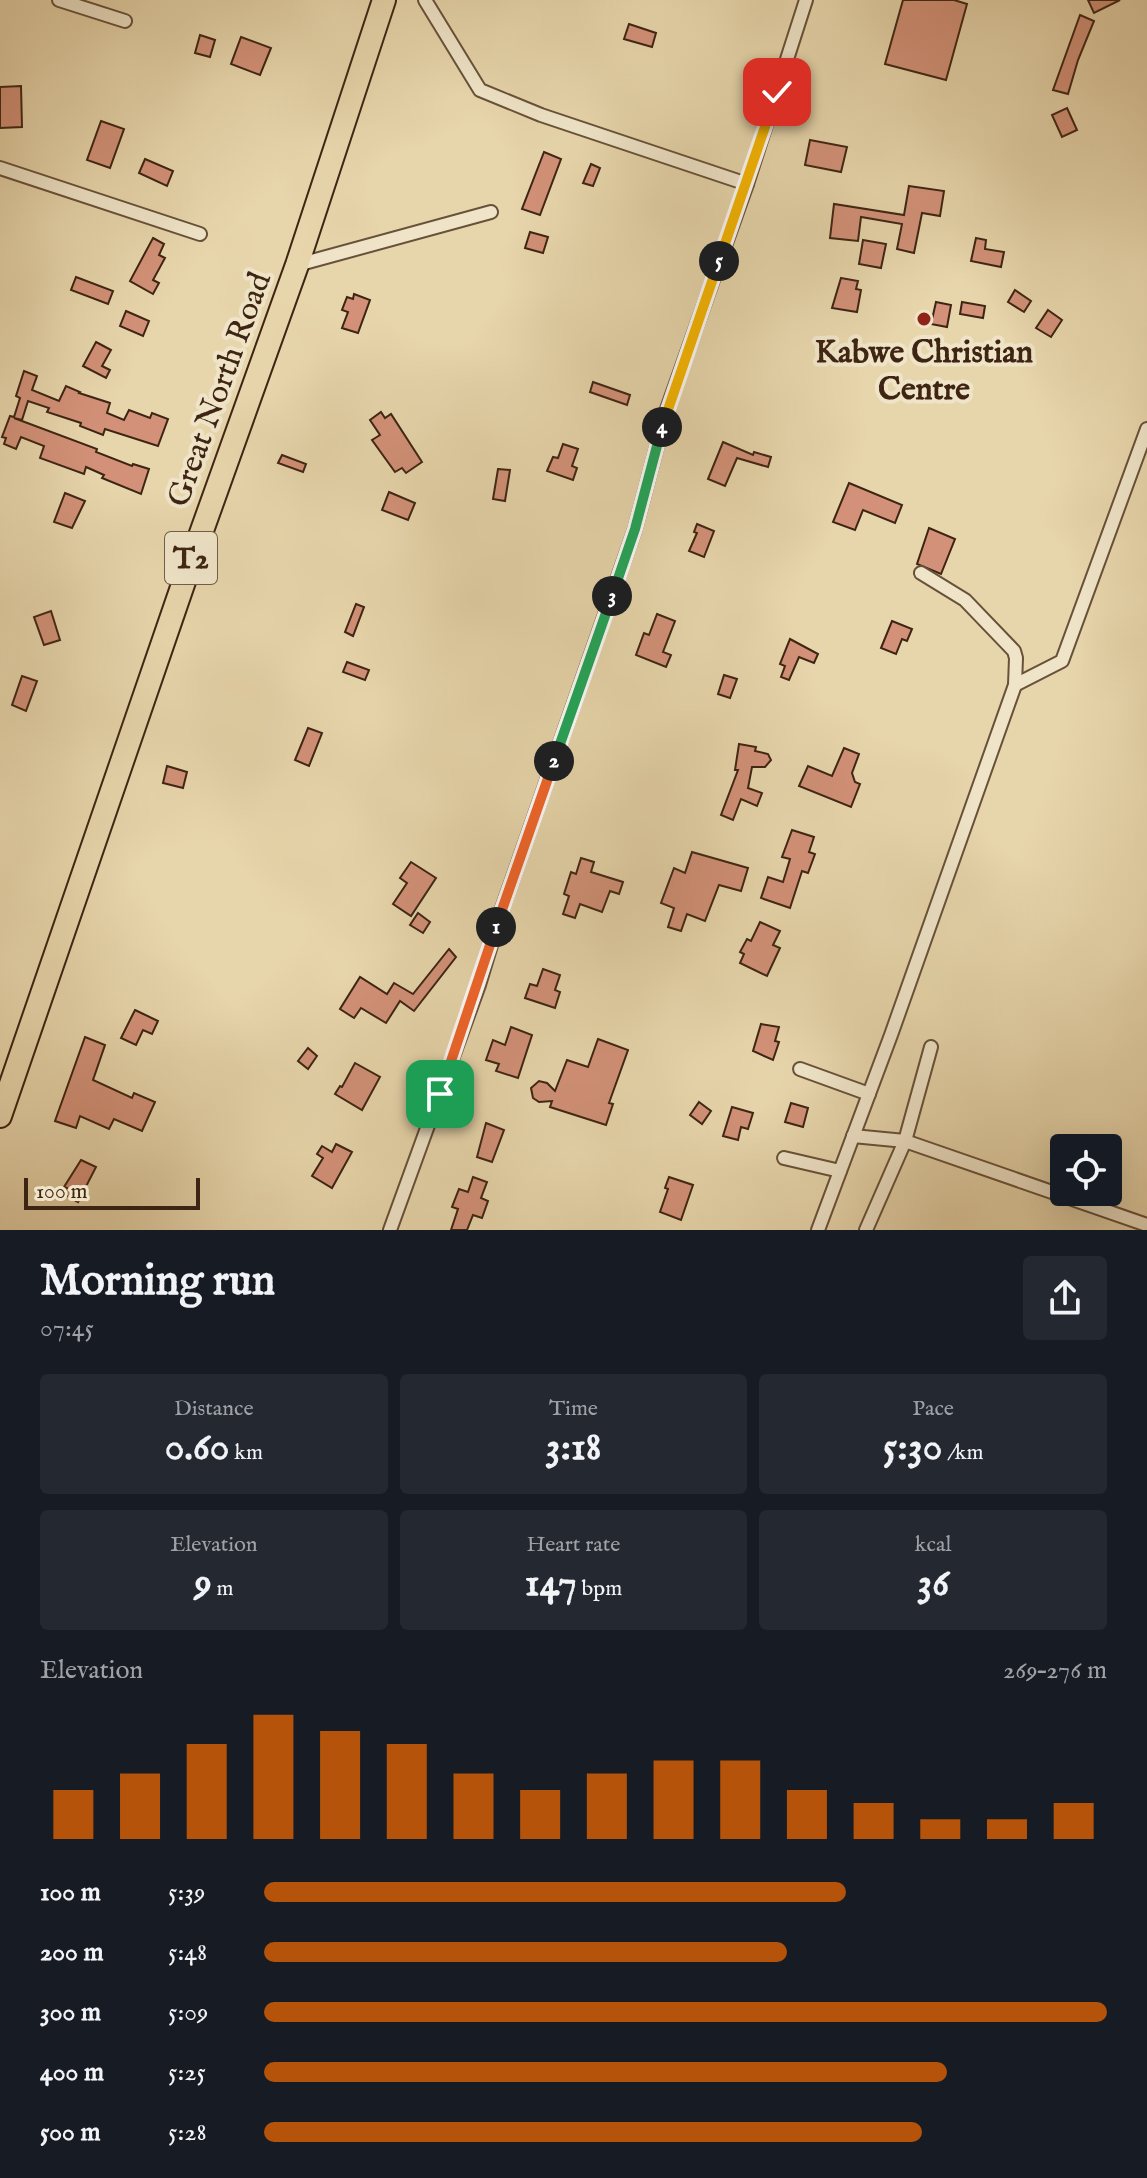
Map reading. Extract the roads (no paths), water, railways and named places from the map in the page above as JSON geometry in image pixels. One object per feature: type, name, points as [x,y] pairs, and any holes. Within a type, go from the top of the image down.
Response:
[{"type":"highway","name":"Great North Road","points":[[0,1116],[184,579],[297,265],[384,0]]},
{"type":"street","points":[[59,0],[125,21]]},
{"type":"street","points":[[425,0],[480,90],[541,115],[747,184]]},
{"type":"street","points":[[390,1230],[479,985],[502,909],[635,529],[666,412],[747,184],[806,0]]},
{"type":"street","points":[[0,168],[200,234]]},
{"type":"street","points":[[297,265],[491,212]]},
{"type":"street","points":[[1015,685],[1062,661],[1147,429]]},
{"type":"street","points":[[818,1230],[1015,685],[1014,651],[965,600],[921,573]]},
{"type":"street","points":[[866,1230],[905,1141],[931,1047]]},
{"type":"street","points":[[800,1069],[869,1094]]},
{"type":"street","points":[[853,1136],[905,1141],[1147,1225]]},
{"type":"street","points":[[784,1158],[840,1171]]},
{"type":"place","name":"Kabwe Christian Centre","points":[[924,319]]}]
